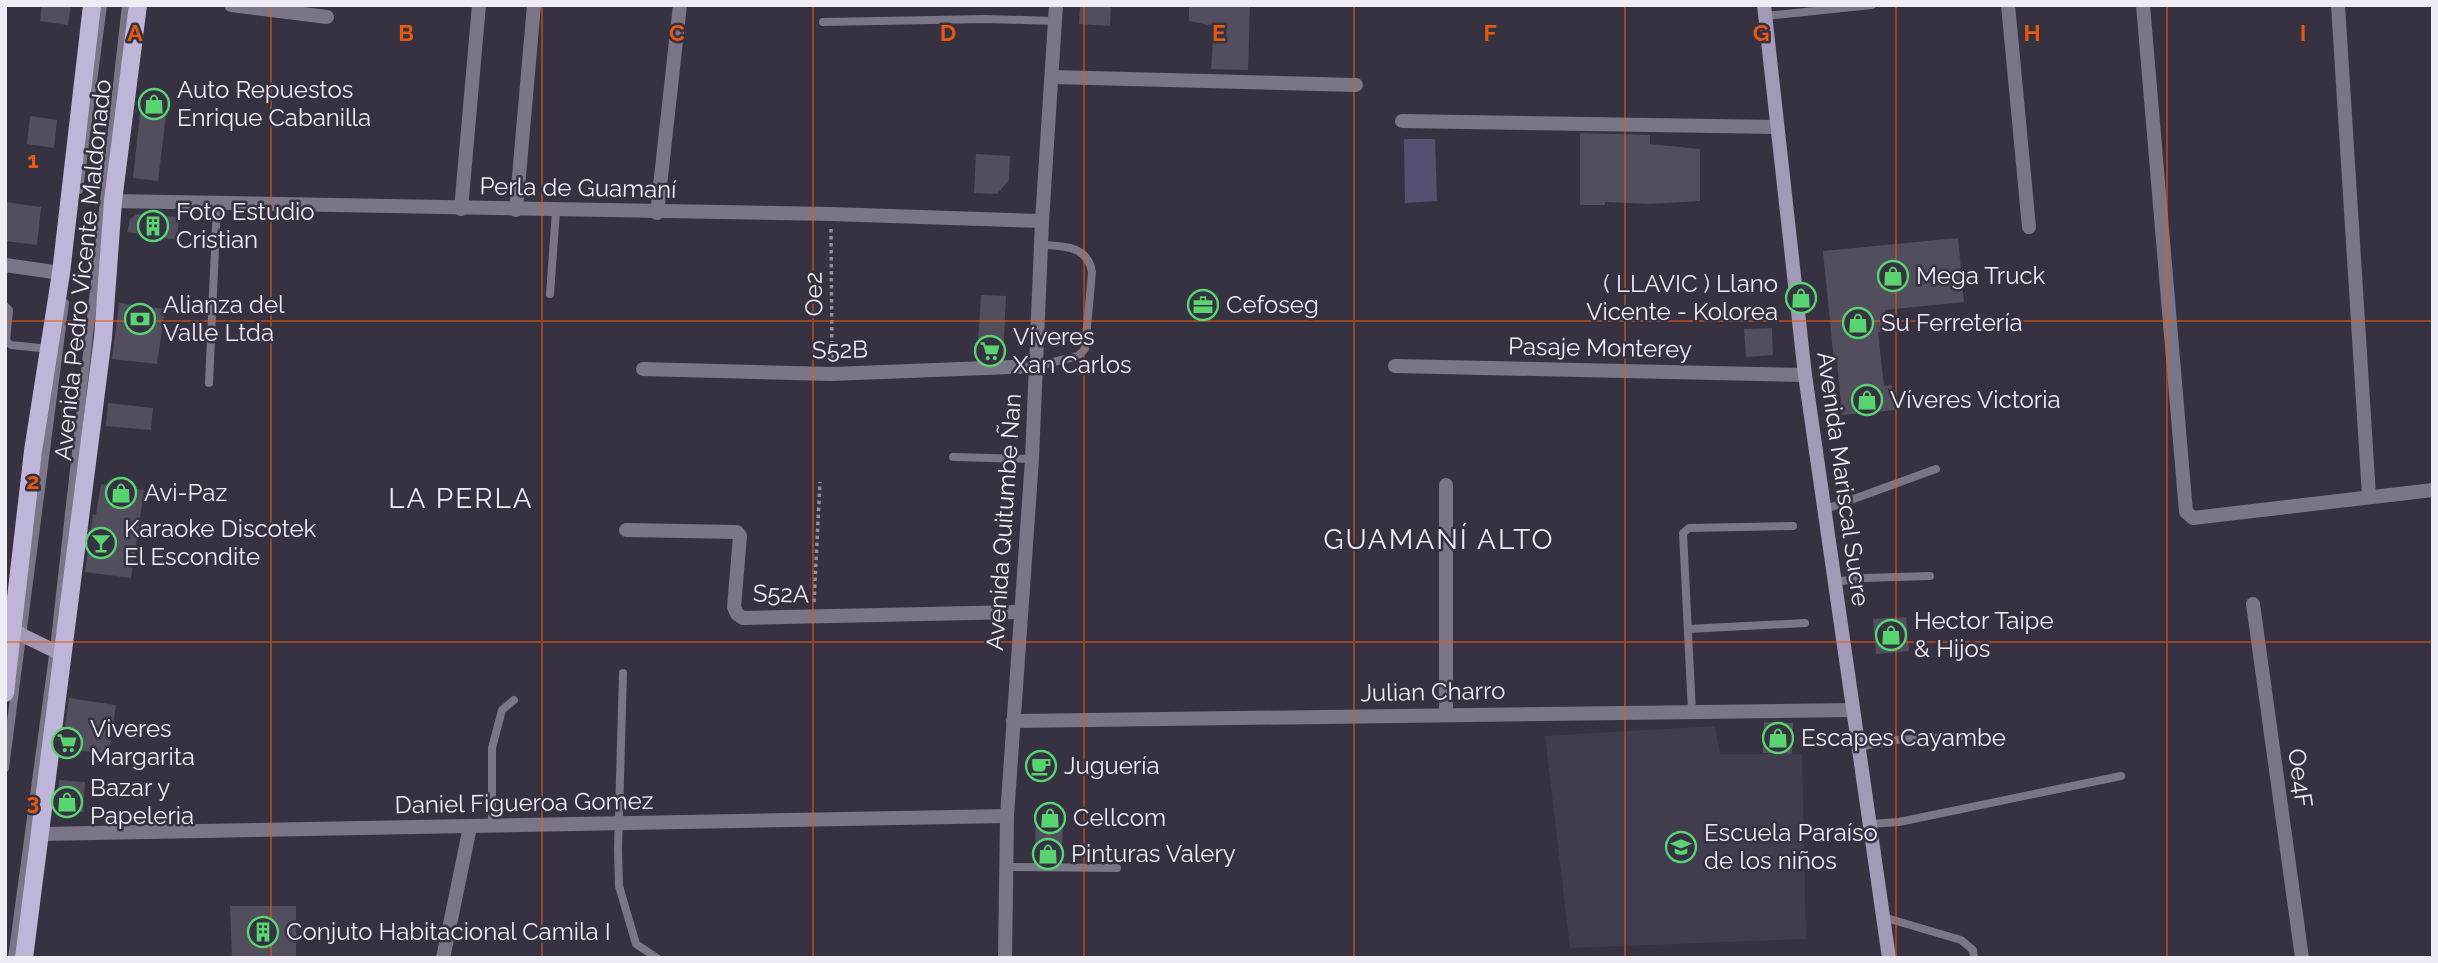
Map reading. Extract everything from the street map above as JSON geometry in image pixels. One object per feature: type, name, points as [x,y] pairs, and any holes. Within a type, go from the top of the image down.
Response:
[{"type":"main road","name":"Avenida Pedro Vicente Maldonado","points":[[5,693],[33,451],[61,273],[92,5]]},
{"type":"main road","name":"Avenida Pedro Vicente Maldonado","points":[[24,958],[41,834],[57,651],[103,337],[113,201],[138,5]]},
{"type":"main road","name":"Avenida Mariscal Sucre","points":[[1765,11],[1805,375],[1889,958]]},
{"type":"main road","points":[[14,629],[57,651]]},
{"type":"street","points":[[230,5],[327,17]]},
{"type":"street","points":[[461,209],[479,5]]},
{"type":"street","points":[[516,210],[534,5]]},
{"type":"street","points":[[657,213],[681,5]]},
{"type":"street","name":"Avenida Quitumbe Ñan","points":[[1005,958],[1007,816],[1032,459],[1042,221],[1056,5]]},
{"type":"street","points":[[2008,5],[2029,227]]},
{"type":"street","points":[[2143,5],[2186,512],[2193,518],[2433,490]]},
{"type":"street","points":[[2338,5],[2369,496]]},
{"type":"street","points":[[1052,77],[1356,85]]},
{"type":"street","points":[[1402,121],[1777,127]]},
{"type":"street","name":"Perla de Guamaní","points":[[113,201],[657,213],[831,214],[1042,221]]},
{"type":"street","points":[[5,265],[61,273]]},
{"type":"street","name":"S52B","points":[[643,369],[832,374],[1037,366]]},
{"type":"street","name":"Pasaje Monterey","points":[[1395,366],[1805,375]]},
{"type":"street","points":[[1446,485],[1446,715]]},
{"type":"street","name":"S52A","points":[[626,530],[737,532],[740,536],[734,607],[737,614],[743,618],[1020,612]]},
{"type":"street","name":"Oe4F","points":[[2253,604],[2302,958]]},
{"type":"street","name":"Julian Charro","points":[[1013,721],[1853,710]]},
{"type":"street","name":"Daniel Figueroa Gomez","points":[[41,834],[1007,816]]},
{"type":"street","points":[[443,958],[470,827]]},
{"type":"lane","points":[[5,768],[14,629],[103,5]]},
{"type":"lane","points":[[12,958],[57,651],[126,5]]},
{"type":"lane","points":[[1765,11],[1872,5]]},
{"type":"lane","points":[[823,22],[986,19],[1055,21]]},
{"type":"lane","points":[[209,383],[216,204]]},
{"type":"lane","points":[[550,294],[556,211]]},
{"type":"lane","points":[[1037,366],[1078,356],[1085,349],[1092,272],[1091,263],[1081,251],[1067,246],[1042,245]]},
{"type":"lane","points":[[5,306],[9,310],[6,341],[12,345],[49,349]]},
{"type":"lane","points":[[953,457],[1032,459]]},
{"type":"lane","points":[[1826,509],[1937,470]]},
{"type":"lane","points":[[1692,712],[1683,533],[1689,528],[1793,526]]},
{"type":"lane","points":[[1834,582],[1863,578],[1930,576]]},
{"type":"lane","points":[[1688,629],[1805,623]]},
{"type":"lane","points":[[623,673],[619,886],[636,944],[657,958]]},
{"type":"lane","points":[[492,826],[492,748],[502,710],[514,700]]},
{"type":"lane","points":[[1858,747],[1896,740],[1981,735]]},
{"type":"lane","points":[[1870,824],[1899,822],[2121,776]]},
{"type":"lane","points":[[1007,867],[1117,868]]},
{"type":"lane","points":[[1883,917],[1961,940],[1973,950],[1974,958]]},
{"type":"path","name":"Oe2","points":[[831,214],[832,374]]},
{"type":"path","points":[[813,618],[820,482]]},
{"type":"shaded area","points":[[1404,139],[1435,139],[1437,201],[1405,203]]},
{"type":"shaded area","name":"Escuela Paraíso de los niños","points":[[1715,726],[1720,754],[1802,754],[1806,939],[1570,948],[1545,736]]},
{"type":"building","points":[[42,5],[71,5],[68,25],[40,21]]},
{"type":"building","points":[[1080,5],[1111,5],[1110,26],[1079,24]]},
{"type":"building","points":[[1189,5],[1250,5],[1248,70],[1211,69],[1214,26],[1189,21]]},
{"type":"building","points":[[142,95],[168,98],[158,181],[133,178]]},
{"type":"building","points":[[30,116],[57,120],[54,148],[27,144]]},
{"type":"building","points":[[1580,133],[1650,135],[1650,144],[1700,149],[1700,201],[1650,204],[1605,202],[1605,205],[1580,205]]},
{"type":"building","points":[[976,154],[1010,156],[1009,180],[997,194],[974,193]]},
{"type":"building","points":[[5,202],[41,207],[37,245],[5,241]]},
{"type":"building","name":"Foto Estudio Cristian","points":[[137,214],[179,217],[177,240],[127,232],[130,219]]},
{"type":"building","name":"Mega Truck","points":[[1958,238],[1964,302],[1885,310],[1887,332],[1878,332],[1884,386],[1892,385],[1895,410],[1842,415],[1823,251]]},
{"type":"building","points":[[981,295],[1006,296],[1001,358],[977,359]]},
{"type":"building","points":[[119,303],[165,309],[157,364],[112,359]]},
{"type":"building","points":[[1772,328],[1773,355],[1746,357],[1744,329]]},
{"type":"building","points":[[108,403],[153,408],[151,430],[106,426]]},
{"type":"building","points":[[101,484],[144,490],[131,578],[85,572],[93,514],[96,515]]},
{"type":"building","name":"Hector Taipe & Hijos","points":[[1906,617],[1909,651],[1876,654],[1873,619]]},
{"type":"building","points":[[69,698],[116,705],[109,755],[62,748]]},
{"type":"building","name":"Escapes Cayambe","points":[[1764,722],[1793,723],[1792,754],[1763,753]]},
{"type":"building","points":[[59,780],[85,782],[83,812],[57,809]]},
{"type":"building","points":[[1036,809],[1064,810],[1061,861],[1035,860]]},
{"type":"building","name":"Conjuto Habitacional Camila I","points":[[230,906],[296,906],[296,958],[232,958]]},
{"type":"place","name":"Auto Repuestos Enrique Cabanilla","points":[[154,104]]},
{"type":"place","name":"Foto Estudio Cristian","points":[[153,226]]},
{"type":"place","name":"Mega Truck","points":[[1893,276]]},
{"type":"place","name":"( LLAVIC ) Llano Vicente - Kolorea","points":[[1801,298]]},
{"type":"place","name":"Cefoseg","points":[[1203,305]]},
{"type":"place","name":"Alianza del Valle Ltda","points":[[140,319]]},
{"type":"place","name":"Su Ferretería","points":[[1858,323]]},
{"type":"place","name":"Víveres Xan Carlos","points":[[990,351]]},
{"type":"place","name":"Víveres Victoria","points":[[1867,400]]},
{"type":"place","name":"Avi-Paz","points":[[121,493]]},
{"type":"place","name":"Karaoke Discotek El Escondite","points":[[101,543]]},
{"type":"place","name":"Hector Taipe & Hijos","points":[[1891,635]]},
{"type":"place","name":"Escapes Cayambe","points":[[1778,738]]},
{"type":"place","name":"Viveres Margarita","points":[[67,743]]},
{"type":"place","name":"Juguería","points":[[1041,766]]},
{"type":"place","name":"Bazar y Papeleria","points":[[67,802]]},
{"type":"place","name":"Cellcom","points":[[1050,818]]},
{"type":"place","name":"Escuela Paraíso de los niños","points":[[1681,847]]},
{"type":"place","name":"Pinturas Valery","points":[[1048,854]]},
{"type":"place","name":"Conjuto Habitacional Camila I","points":[[263,932]]},
{"type":"district","name":"LA PERLA","points":[[461,498]]},
{"type":"district","name":"GUAMANÍ ALTO","points":[[1439,539]]}]
